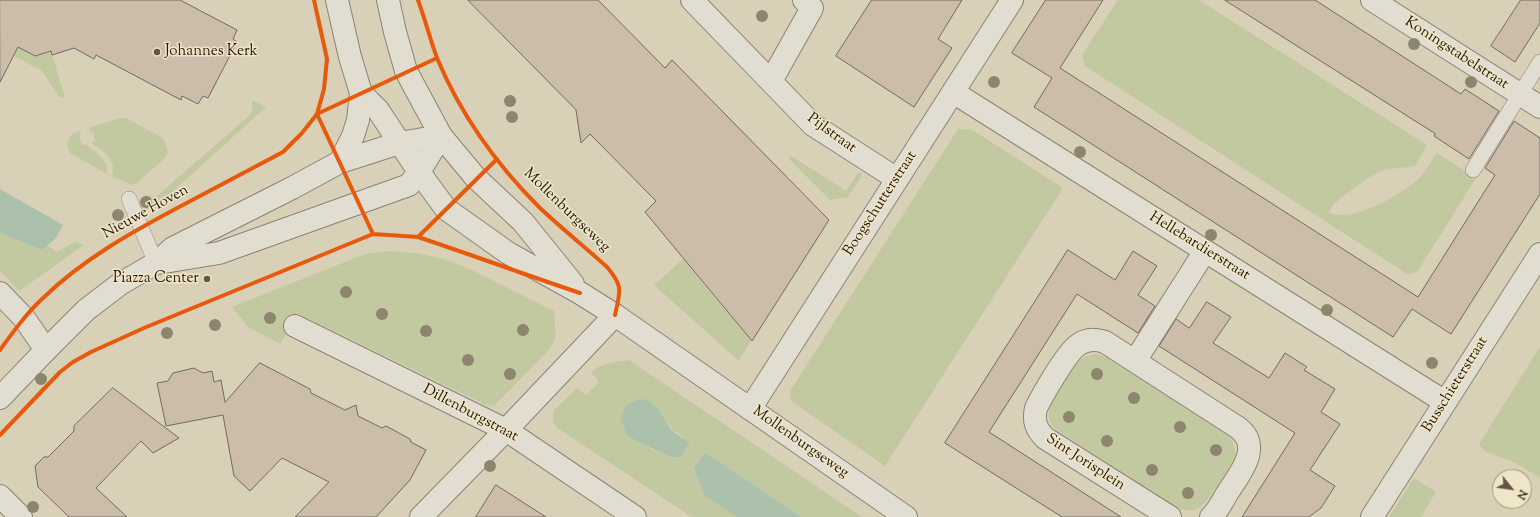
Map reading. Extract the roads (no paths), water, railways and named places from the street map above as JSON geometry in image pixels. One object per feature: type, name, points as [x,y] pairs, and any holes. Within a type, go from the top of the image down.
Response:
[{"type":"street","name":"Mollenburgseweg","points":[[337,0],[350,57],[361,93],[358,120],[355,131],[340,162]]},
{"type":"street","name":"Mollenburgseweg","points":[[388,0],[406,71],[441,136],[476,178],[523,222],[580,292]]},
{"type":"street","name":"Pijlstraat","points":[[692,0],[813,125],[897,179]]},
{"type":"street","points":[[771,81],[812,8],[804,0]]},
{"type":"street","name":"Boogschutterstraat","points":[[750,408],[1012,0]]},
{"type":"street","name":"Koningstabelstraat","points":[[1372,0],[1540,107]]},
{"type":"street","name":"Hellebardierstraat","points":[[953,92],[1445,402]]},
{"type":"street","name":"Mollenburgseweg","points":[[361,93],[378,110],[399,143],[446,209],[508,253],[580,292],[615,314],[906,517]]},
{"type":"street","points":[[0,398],[86,310],[120,284],[156,263],[173,248],[340,162],[399,143],[441,136]]},
{"type":"street","points":[[156,263],[219,253],[409,185],[419,172],[441,136]]},
{"type":"street","points":[[1135,362],[1205,251]]},
{"type":"street","name":"Busschieterstraat","points":[[1372,517],[1540,254]]},
{"type":"street","points":[[0,293],[24,318],[46,350]]},
{"type":"street","points":[[423,516],[615,314]]},
{"type":"street","name":"Dillenburgstraat","points":[[295,326],[506,430],[635,517]]},
{"type":"street","name":"Sint Jorisplein","points":[[1170,517],[1147,511],[1045,438],[1037,428],[1034,418],[1036,408],[1078,344],[1088,340],[1102,341],[1241,430],[1248,440],[1249,454],[1245,466],[1211,517]]},
{"type":"street","points":[[0,496],[21,517]]},
{"type":"lane","points":[[1473,170],[1540,62]]},
{"type":"lane","points":[[129,199],[156,263]]},
{"type":"place","name":"Johannes Kerk","points":[[157,52]]},
{"type":"place","name":"Piazza Center","points":[[207,279]]}]
